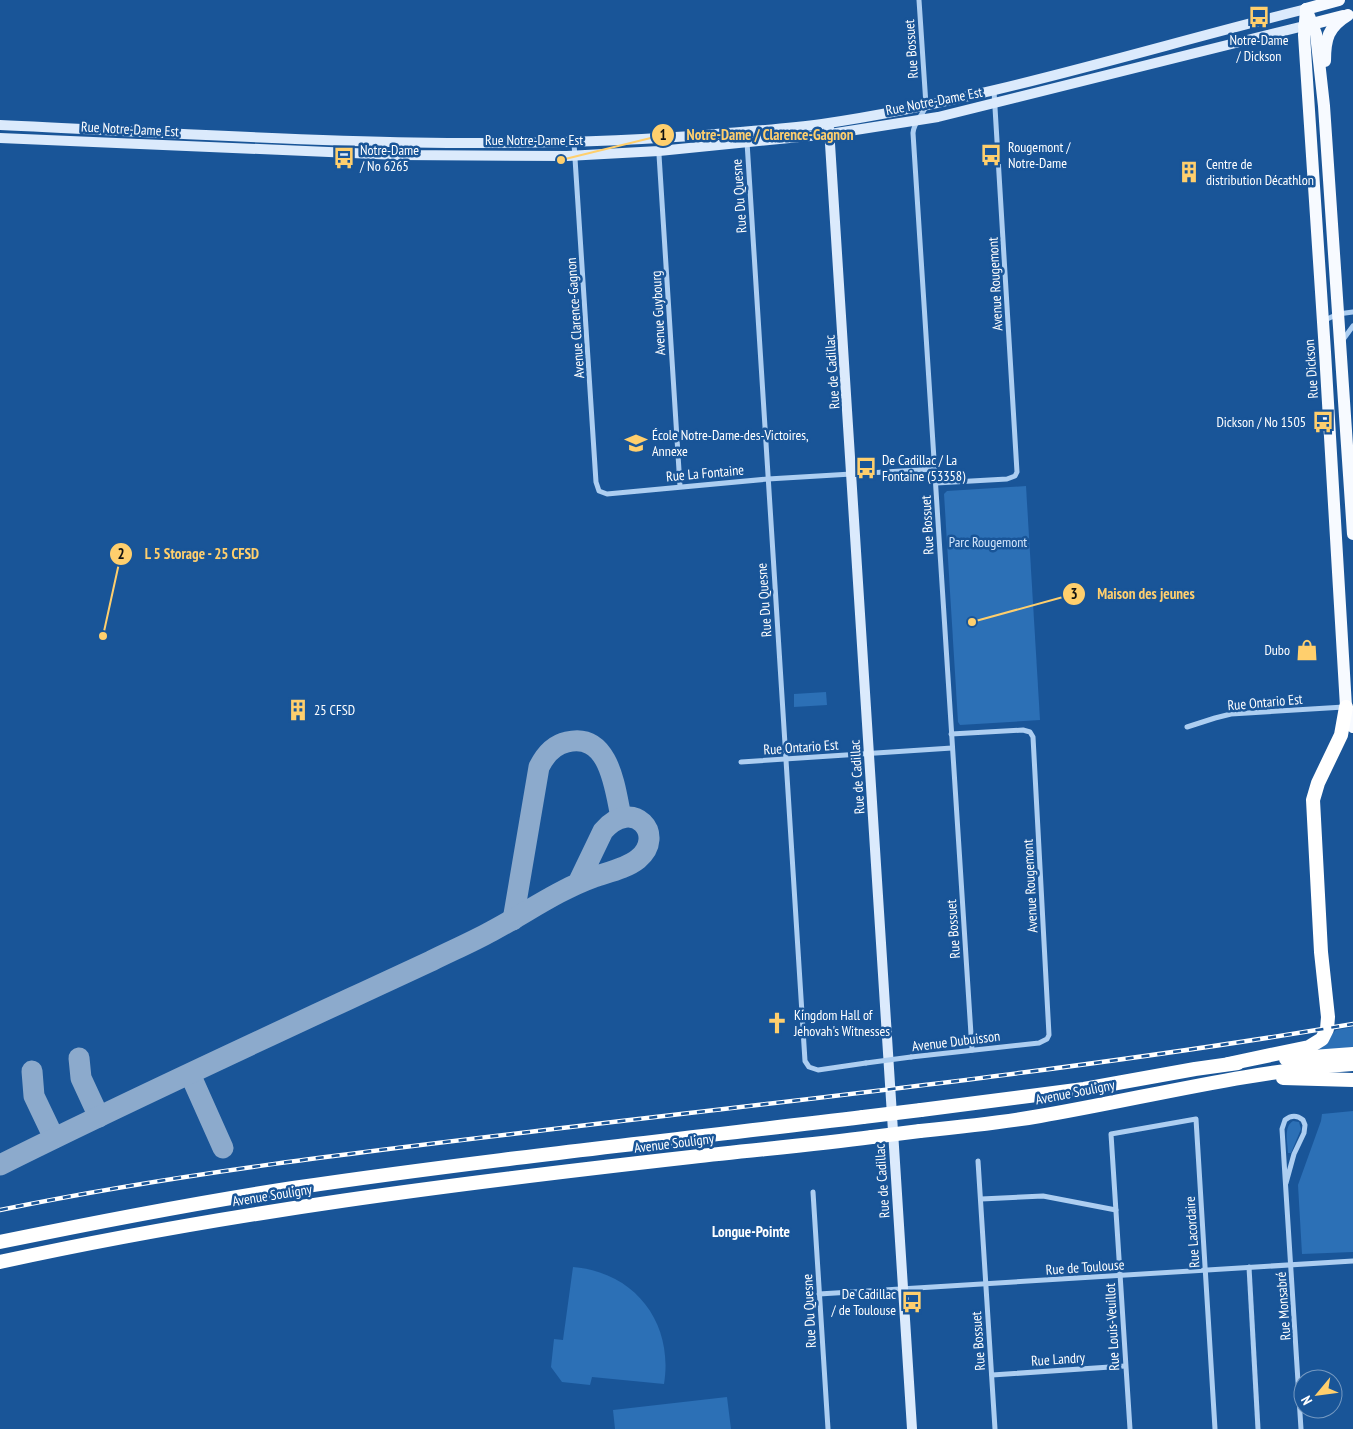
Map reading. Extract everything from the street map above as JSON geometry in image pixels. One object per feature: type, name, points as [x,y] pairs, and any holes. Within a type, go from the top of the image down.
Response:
[{"type":"highway","points":[[1228,1064],[1309,1047],[1322,1039],[1327,1029],[1328,1017],[1322,952],[1313,800],[1318,783],[1340,735],[1350,707]]},
{"type":"highway","name":"Avenue Souligny","points":[[0,1242],[157,1211],[422,1170],[921,1110],[1103,1086],[1228,1064],[1353,1054]]},
{"type":"highway","name":"Avenue Souligny","points":[[0,1262],[175,1228],[357,1198],[692,1157],[920,1132],[1040,1116],[1227,1079],[1311,1067],[1353,1064]]},
{"type":"highway","points":[[1227,1079],[1311,1078],[1353,1080]]},
{"type":"main road","name":"Rue Notre-Dame Est","points":[[0,125],[383,143],[574,143],[658,139],[745,131],[828,122],[994,91],[1118,59],[1306,6],[1339,0]]},
{"type":"main road","name":"Rue Dickson","points":[[1306,6],[1322,322],[1353,727]]},
{"type":"main road","name":"Rue Notre-Dame Est","points":[[0,138],[398,155],[575,156],[747,143],[916,122],[995,104],[1351,14]]},
{"type":"main road","points":[[1324,106],[1327,40],[1334,26],[1351,14]]},
{"type":"main road","name":"Rue Dickson","points":[[1308,25],[1316,34],[1324,106],[1353,534]]},
{"type":"main road","points":[[1118,59],[1121,71]]},
{"type":"main road","name":"Rue de Cadillac","points":[[828,122],[912,1429]]},
{"type":"main road","points":[[262,137],[263,150]]},
{"type":"main road","points":[[1316,211],[1331,210]]},
{"type":"main road","points":[[1318,257],[1334,256]]},
{"type":"street","name":"Rue Bossuet","points":[[920,1],[926,105],[916,122],[913,133],[972,1050]]},
{"type":"street","name":"Avenue Rougemont","points":[[936,483],[1007,479],[1015,476],[1017,466],[994,91]]},
{"type":"street","name":"Rue Du Quesne","points":[[745,131],[805,1057],[809,1067]]},
{"type":"street","name":"Avenue Guybourg","points":[[658,139],[680,486]]},
{"type":"street","name":"Avenue Clarence-Gagnon","points":[[574,143],[596,482],[599,491]]},
{"type":"street","points":[[1322,322],[1338,314],[1353,312]]},
{"type":"street","points":[[1340,343],[1353,326]]},
{"type":"street","name":"Rue La Fontaine","points":[[599,491],[607,494],[768,479],[935,469]]},
{"type":"street","name":"Rue Ontario Est","points":[[1187,727],[1232,714],[1350,707]]},
{"type":"street","name":"Avenue Rougemont","points":[[951,734],[1023,730],[1030,732],[1034,742],[1049,1020],[1049,1035],[1047,1039]]},
{"type":"street","name":"Rue Ontario Est","points":[[741,762],[952,748]]},
{"type":"street","name":"Avenue Dubuisson","points":[[809,1067],[818,1070],[866,1062],[1039,1043],[1047,1039]]},
{"type":"street","name":"Rue Monsabré","points":[[1286,1182],[1294,1154],[1305,1129],[1303,1120],[1296,1116],[1285,1120],[1282,1129],[1302,1429]]},
{"type":"street","name":"Rue Lacordaire","points":[[1111,1134],[1196,1119],[1215,1429]]},
{"type":"street","name":"Rue Louis-Veuillot","points":[[1111,1134],[1130,1429]]},
{"type":"street","name":"Rue Bossuet","points":[[978,1161],[995,1429]]},
{"type":"street","name":"Rue Du Quesne","points":[[813,1192],[828,1429]]},
{"type":"street","points":[[981,1200],[1043,1196],[1116,1210]]},
{"type":"street","name":"Rue de Toulouse","points":[[819,1294],[1353,1261]]},
{"type":"street","points":[[1249,1267],[1258,1429]]},
{"type":"street","name":"Rue Landry","points":[[992,1375],[1125,1366]]},
{"type":"green space","name":"Parc Rougemont","points":[[1026,486],[1040,720],[960,725],[958,722],[944,494],[947,491]]},
{"type":"green space","points":[[826,692],[827,705],[794,707],[794,694]]},
{"type":"green space","points":[[1353,1027],[1353,1047],[1321,1052],[1319,1048],[1336,1030]]},
{"type":"green space","points":[[1353,1111],[1353,1252],[1302,1254],[1298,1185],[1322,1114]]},
{"type":"green space","points":[[1293,1121],[1299,1122],[1301,1129],[1291,1153],[1288,1153],[1287,1131]]},
{"type":"green space","points":[[573,1267],[595,1271],[615,1279],[632,1290],[646,1305],[656,1321],[663,1341],[666,1362],[664,1384],[592,1377],[590,1385],[562,1382],[551,1367],[554,1339],[563,1340]]},
{"type":"green space","points":[[727,1397],[731,1429],[615,1429],[613,1410]]},
{"type":"taxiway","points":[[513,920],[539,767],[550,751],[558,745],[567,742],[581,741],[593,746],[608,765],[613,778],[621,817]]},
{"type":"taxiway","points":[[0,1165],[161,1087],[469,943],[568,888],[629,865],[638,859],[646,849],[649,840],[648,830],[643,823],[635,818],[625,817],[614,821],[603,831],[578,883]]},
{"type":"taxiway","points":[[79,1058],[81,1078],[99,1117]]},
{"type":"taxiway","points":[[32,1071],[34,1096],[54,1138]]},
{"type":"taxiway","points":[[190,1074],[223,1148]]},
{"type":"railway","points":[[0,1210],[66,1197],[264,1165],[1045,1070],[1353,1024]]},
{"type":"place","name":"Notre-Dame / Dickson","points":[[1259,17]]},
{"type":"place","name":"Rougemont / Notre-Dame","points":[[991,155]]},
{"type":"place","name":"Notre-Dame / No 6265","points":[[344,158]]},
{"type":"place","name":"Notre-Dame / Clarence-Gagnon","points":[[561,160]]},
{"type":"place","name":"Centre de distribution Décathlon","points":[[1189,172]]},
{"type":"place","name":"Dickson / No 1505","points":[[1323,422]]},
{"type":"place","name":"École Notre-Dame-des-Victoires, Annexe","points":[[636,443]]},
{"type":"place","name":"De Cadillac / La Fontaine (53358)","points":[[866,468]]},
{"type":"place","name":"Maison des jeunes","points":[[972,622]]},
{"type":"place","name":"L 5 Storage - 25 CFSD","points":[[103,636]]},
{"type":"place","name":"Dubo","points":[[1307,650]]},
{"type":"place","name":"25 CFSD","points":[[298,710]]},
{"type":"place","name":"Kingdom Hall of Jehovah's Witnesses","points":[[777,1023]]},
{"type":"place","name":"De Cadillac / de Toulouse","points":[[912,1302]]},
{"type":"district","name":"Longue-Pointe","points":[[751,1231]]}]
